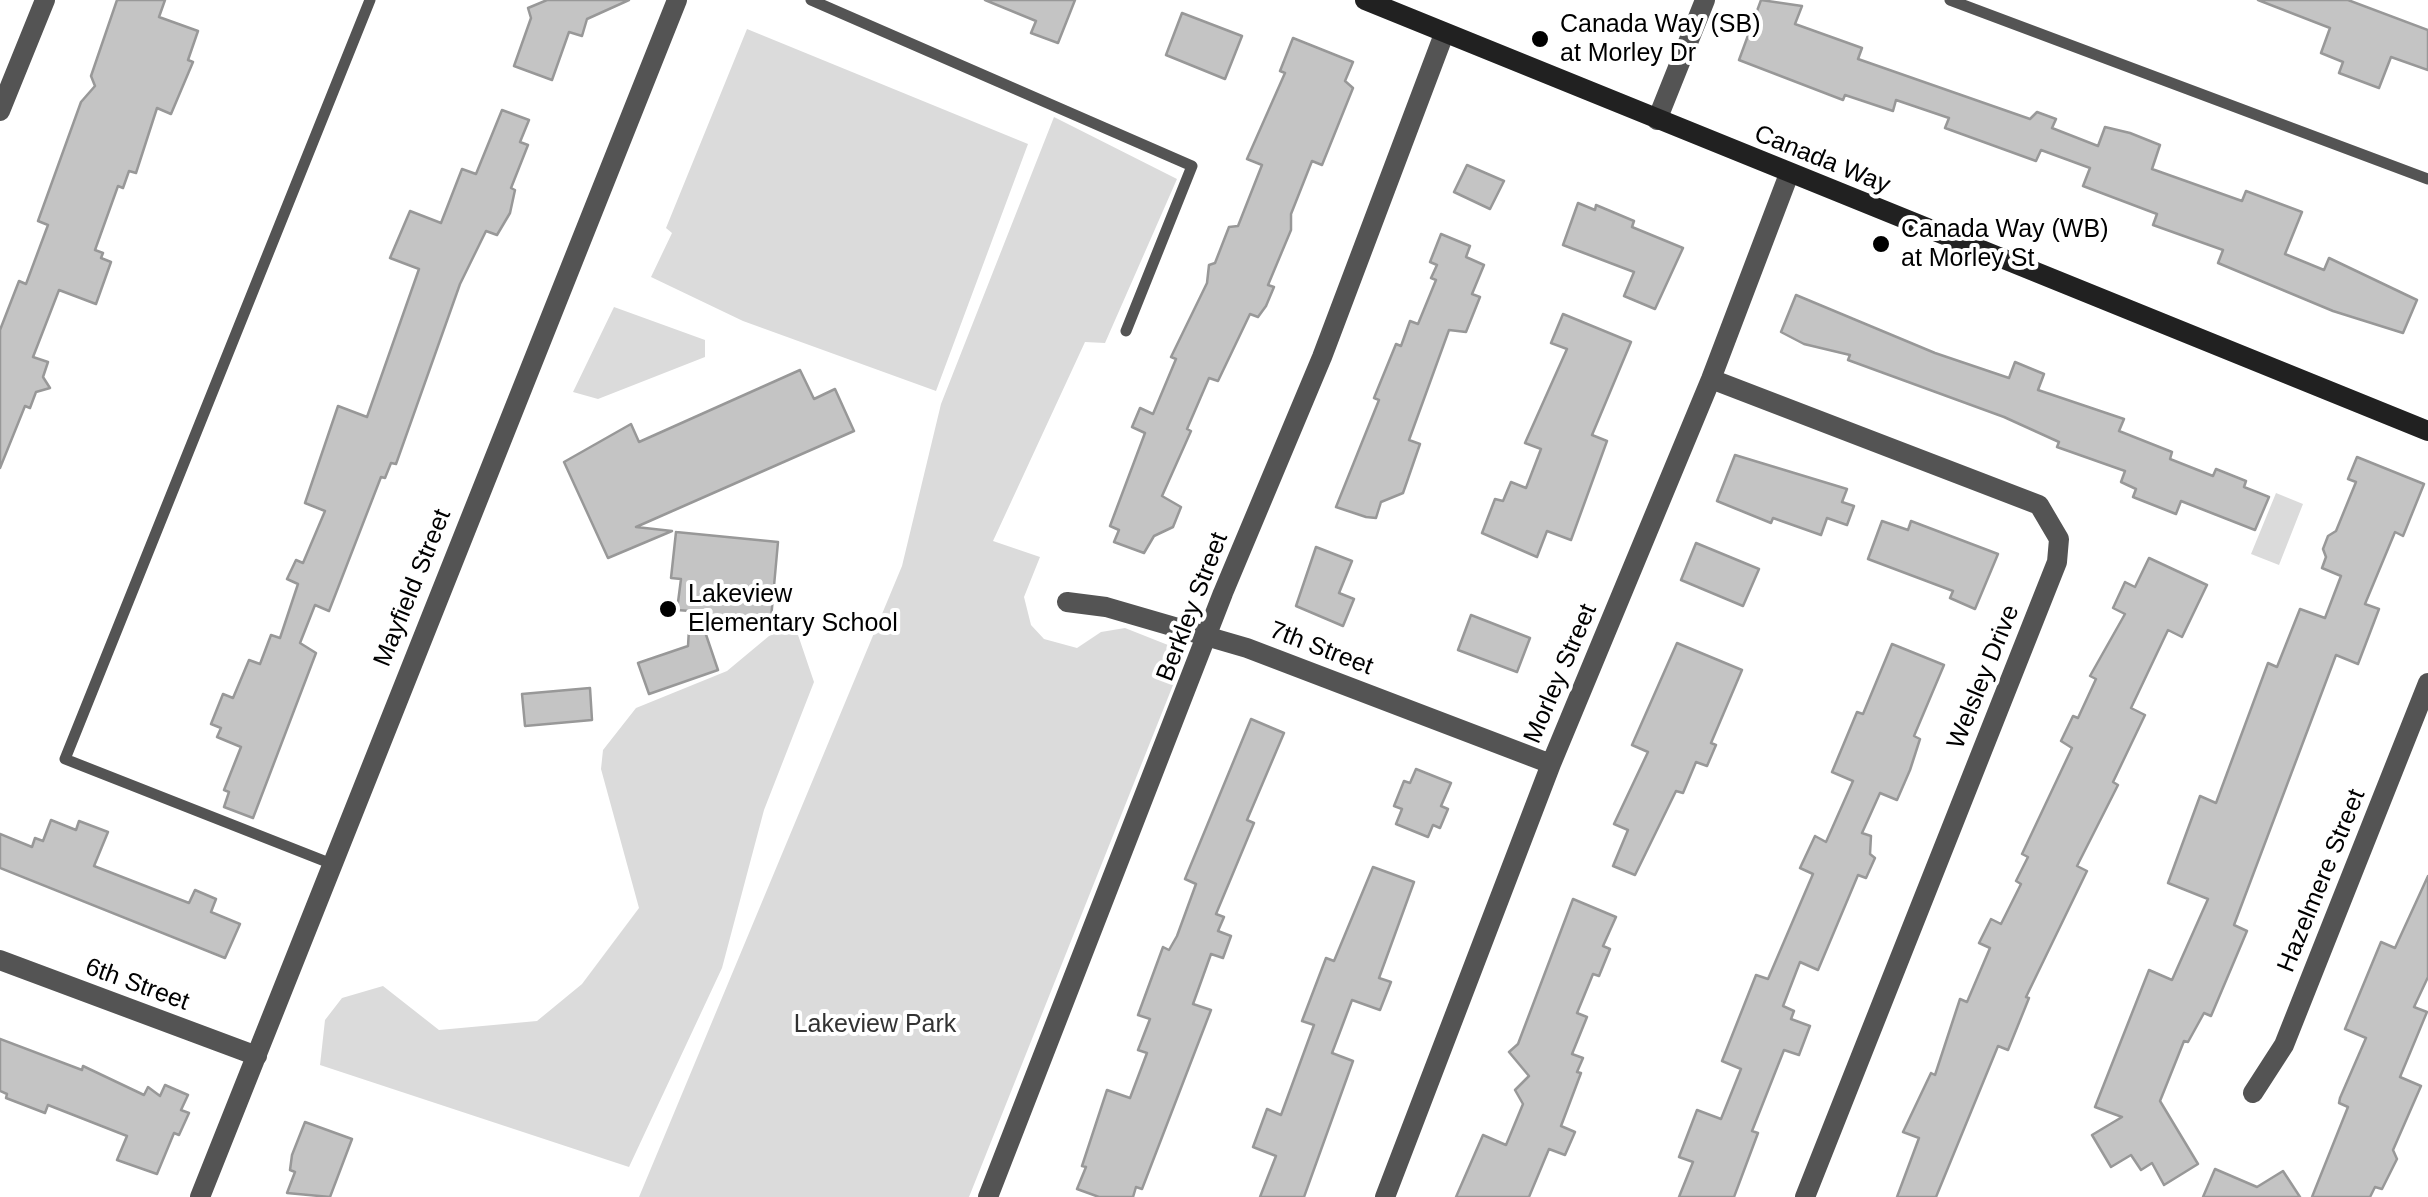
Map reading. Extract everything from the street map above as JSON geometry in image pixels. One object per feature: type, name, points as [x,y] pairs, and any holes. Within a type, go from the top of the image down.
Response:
[{"type":"main road","name":"Canada Way","points":[[1365,0],[2428,431]]},
{"type":"street","points":[[0,110],[44,0]]},
{"type":"street","name":"Mayfield Street","points":[[200,1197],[677,0]]},
{"type":"street","points":[[1657,120],[1704,0]]},
{"type":"street","name":"Berkley Street","points":[[988,1197],[1207,636],[1327,343],[1444,34]]},
{"type":"street","name":"Morley Street","points":[[1386,1197],[1551,764],[1711,379],[1789,174]]},
{"type":"street","name":"Welsley Drive","points":[[1711,379],[2038,505],[2057,529],[2060,549],[1805,1197]]},
{"type":"street","name":"7th Street","points":[[1067,602],[1106,607],[1207,636],[1551,764]]},
{"type":"street","name":"Hazelmere Street","points":[[2252,1092],[2284,1044],[2428,683]]},
{"type":"street","name":"6th Street","points":[[0,960],[258,1056]]},
{"type":"lane","points":[[332,864],[65,758],[370,0]]},
{"type":"lane","points":[[811,0],[1192,166],[1126,331]]},
{"type":"lane","points":[[1950,0],[2428,179]]},
{"type":"green space","points":[[747,29],[1028,144],[936,391],[743,321],[651,277],[672,233],[666,228]]},
{"type":"green space","name":"Lakeview Park","points":[[1054,117],[1177,179],[1105,343],[1085,342],[993,541],[1040,557],[1024,597],[1031,625],[1044,639],[1077,648],[1101,632],[1125,628],[1173,647],[1179,655],[1179,670],[969,1197],[639,1197],[902,566],[941,404]]},
{"type":"green space","points":[[614,307],[705,340],[705,357],[598,399],[573,392]]},
{"type":"green space","points":[[2276,493],[2303,504],[2279,565],[2251,554]]},
{"type":"green space","points":[[795,626],[814,682],[764,810],[722,968],[629,1167],[320,1065],[325,1020],[342,998],[383,986],[439,1030],[537,1021],[582,984],[639,908],[601,769],[603,750],[636,708],[727,671],[769,636]]},
{"type":"building","points":[[117,0],[165,0],[159,17],[198,31],[188,60],[193,62],[171,114],[157,108],[136,173],[129,171],[123,188],[118,186],[95,250],[111,262],[96,304],[59,290],[33,357],[48,362],[43,377],[50,388],[36,392],[30,408],[25,406],[0,468],[0,330],[19,281],[26,284],[48,225],[38,221],[81,102],[95,86],[91,76]]},
{"type":"building","points":[[547,0],[629,0],[587,19],[582,36],[569,32],[552,80],[514,66],[531,18],[528,8]]},
{"type":"building","points":[[985,0],[1075,0],[1058,43],[1031,33],[1036,21]]},
{"type":"building","points":[[1761,0],[1802,6],[1795,24],[1862,48],[1858,59],[2030,119],[2037,112],[2056,119],[2052,128],[2098,146],[2105,127],[2130,133],[2160,145],[2152,169],[2242,201],[2246,191],[2302,212],[2285,254],[2324,270],[2329,258],[2417,300],[2403,333],[2333,311],[2218,263],[2223,250],[2153,225],[2157,214],[2083,186],[2090,168],[2041,150],[2036,161],[1945,128],[1949,118],[1896,100],[1893,111],[1845,95],[1843,100],[1739,60]]},
{"type":"building","points":[[2258,0],[2348,0],[2428,30],[2428,70],[2391,57],[2379,88],[2339,73],[2343,62],[2321,53],[2330,28]]},
{"type":"building","points":[[1182,13],[1242,36],[1225,79],[1166,55]]},
{"type":"building","points":[[1293,38],[1353,62],[1345,81],[1353,88],[1322,165],[1312,161],[1291,214],[1291,230],[1268,285],[1274,287],[1266,306],[1258,317],[1250,314],[1218,381],[1209,378],[1187,429],[1191,431],[1162,496],[1181,507],[1173,527],[1154,536],[1144,553],[1114,542],[1119,530],[1110,526],[1145,433],[1132,427],[1140,408],[1153,414],[1176,359],[1171,357],[1207,283],[1209,265],[1215,263],[1229,227],[1238,226],[1262,165],[1247,159],[1285,73],[1280,71]]},
{"type":"building","points":[[502,110],[529,120],[520,142],[528,145],[511,188],[515,190],[510,213],[497,235],[486,231],[460,284],[396,464],[391,463],[385,478],[381,477],[329,611],[315,605],[300,643],[316,653],[253,818],[224,807],[229,792],[224,790],[241,747],[217,737],[221,728],[211,724],[223,694],[233,698],[249,660],[260,664],[271,635],[280,638],[298,584],[287,579],[296,560],[303,563],[325,511],[305,503],[338,406],[367,417],[419,269],[390,258],[410,211],[441,223],[462,169],[476,174]]},
{"type":"building","points":[[1467,165],[1504,181],[1490,209],[1454,192]]},
{"type":"building","points":[[1578,203],[1595,210],[1596,205],[1634,221],[1632,227],[1683,248],[1655,309],[1624,296],[1634,272],[1563,245]]},
{"type":"building","points":[[1441,234],[1470,246],[1466,257],[1484,265],[1472,294],[1480,297],[1466,332],[1449,330],[1409,440],[1420,444],[1403,493],[1381,502],[1376,518],[1366,517],[1336,507],[1379,400],[1374,398],[1396,344],[1401,346],[1410,321],[1418,324],[1436,280],[1431,278],[1437,265],[1430,262]]},
{"type":"building","points":[[1796,295],[1935,353],[2009,378],[2015,362],[2044,374],[2038,390],[2124,419],[2119,431],[2172,452],[2170,459],[2213,476],[2216,469],[2246,481],[2244,487],[2269,497],[2255,530],[2181,501],[2176,514],[2133,497],[2136,489],[2121,482],[2125,471],[2057,447],[2059,442],[2004,417],[1848,360],[1850,355],[1804,344],[1781,332]]},
{"type":"building","points":[[1563,314],[1631,342],[1592,435],[1607,441],[1571,540],[1547,531],[1537,557],[1482,533],[1495,499],[1503,501],[1511,482],[1526,488],[1541,449],[1525,443],[1567,349],[1551,343]]},
{"type":"building","points":[[800,370],[814,399],[835,389],[854,431],[636,527],[672,531],[608,558],[564,462],[631,424],[639,442]]},
{"type":"building","points":[[1735,455],[1847,489],[1842,502],[1854,506],[1847,525],[1827,518],[1821,535],[1773,518],[1771,523],[1717,501]]},
{"type":"building","points":[[2357,457],[2424,484],[2403,536],[2395,532],[2365,604],[2379,609],[2358,664],[2336,655],[2234,925],[2247,931],[2211,1016],[2204,1013],[2188,1042],[2184,1041],[2160,1101],[2198,1164],[2164,1185],[2152,1163],[2141,1170],[2131,1155],[2111,1167],[2092,1135],[2122,1117],[2095,1107],[2149,970],[2172,980],[2208,899],[2168,883],[2200,796],[2216,803],[2268,663],[2277,667],[2300,609],[2325,618],[2341,576],[2322,568],[2326,557],[2323,549],[2328,536],[2336,531],[2356,482],[2348,479]]},
{"type":"building","points":[[1882,521],[1908,530],[1911,521],[1998,554],[1975,609],[1950,598],[1953,591],[1868,559]]},
{"type":"building","points":[[676,532],[778,542],[771,619],[699,614],[718,670],[649,694],[638,663],[688,646],[690,611],[677,610],[681,579],[671,578]]},
{"type":"building","points":[[1696,543],[1759,569],[1743,606],[1681,580]]},
{"type":"building","points":[[1316,547],[1352,561],[1339,593],[1354,599],[1343,626],[1296,606]]},
{"type":"building","points":[[2149,558],[2207,585],[2182,637],[2168,630],[2131,708],[2145,715],[2113,782],[2118,785],[2077,866],[2087,871],[2026,997],[2029,998],[2008,1050],[1998,1046],[1936,1197],[1897,1197],[1919,1138],[1903,1132],[1931,1073],[1935,1075],[1960,999],[1967,1002],[1990,948],[1979,943],[1991,919],[2001,924],[2021,884],[2016,881],[2028,857],[2022,854],[2072,748],[2061,741],[2073,716],[2078,718],[2096,679],[2090,676],[2125,614],[2113,608],[2125,582],[2135,587]]},
{"type":"building","points":[[1471,615],[1530,638],[1517,672],[1458,650]]},
{"type":"building","points":[[1677,643],[1742,670],[1711,743],[1716,745],[1707,766],[1696,762],[1683,793],[1676,791],[1635,875],[1613,866],[1628,830],[1614,824],[1648,752],[1632,745]]},
{"type":"building","points":[[1892,644],[1944,665],[1914,736],[1920,739],[1910,770],[1897,800],[1880,793],[1862,833],[1871,836],[1870,854],[1875,858],[1866,878],[1858,875],[1818,970],[1800,962],[1783,1006],[1794,1011],[1791,1019],[1810,1026],[1799,1055],[1784,1050],[1752,1131],[1758,1133],[1734,1197],[1679,1197],[1693,1162],[1679,1157],[1697,1110],[1721,1119],[1741,1069],[1722,1061],[1756,975],[1768,979],[1813,874],[1800,868],[1815,836],[1826,842],[1853,781],[1832,772],[1857,712],[1863,714]]},
{"type":"building","points":[[590,688],[592,720],[525,726],[522,694]]},
{"type":"building","points":[[1251,719],[1284,733],[1247,820],[1254,823],[1216,914],[1224,917],[1218,931],[1231,936],[1223,958],[1211,954],[1193,1004],[1211,1010],[1142,1189],[1136,1187],[1133,1197],[1099,1197],[1077,1189],[1086,1167],[1082,1166],[1107,1090],[1130,1098],[1147,1053],[1138,1050],[1150,1019],[1138,1015],[1163,947],[1169,950],[1177,936],[1196,884],[1185,879]]},
{"type":"building","points":[[1416,769],[1451,783],[1441,806],[1448,809],[1440,828],[1433,825],[1428,837],[1396,824],[1402,809],[1394,806],[1404,781],[1410,783]]},
{"type":"building","points":[[51,820],[76,830],[79,821],[108,832],[94,866],[189,903],[195,890],[216,899],[211,912],[240,924],[225,958],[0,868],[0,834],[32,847],[35,838],[43,841]]},
{"type":"building","points":[[1373,867],[1414,882],[1379,978],[1391,982],[1380,1010],[1352,1000],[1332,1053],[1353,1061],[1304,1197],[1260,1197],[1276,1156],[1253,1147],[1267,1109],[1281,1115],[1314,1025],[1302,1021],[1326,958],[1334,961]]},
{"type":"building","points":[[2428,876],[2428,977],[2414,1007],[2427,1012],[2400,1077],[2421,1086],[2393,1150],[2397,1159],[2382,1189],[2375,1187],[2370,1197],[2312,1197],[2348,1107],[2339,1103],[2340,1098],[2366,1038],[2345,1029],[2381,942],[2395,948]]},
{"type":"building","points":[[1573,899],[1616,917],[1603,946],[1610,949],[1599,976],[1593,974],[1577,1013],[1587,1017],[1572,1054],[1583,1058],[1577,1072],[1581,1073],[1561,1126],[1575,1132],[1565,1155],[1549,1149],[1529,1197],[1456,1197],[1483,1135],[1506,1145],[1523,1104],[1515,1090],[1529,1076],[1509,1052],[1518,1044]]},
{"type":"building","points":[[0,1039],[82,1070],[83,1066],[144,1095],[148,1087],[160,1096],[165,1085],[188,1095],[181,1110],[189,1113],[179,1135],[174,1133],[157,1174],[117,1160],[127,1136],[48,1105],[45,1113],[6,1098],[7,1094],[0,1091]]},
{"type":"building","points":[[305,1122],[352,1139],[330,1197],[287,1193],[295,1172],[290,1170],[292,1155]]},
{"type":"building","points":[[2215,1169],[2257,1187],[2283,1171],[2300,1197],[2203,1197]]},
{"type":"place","name":"Canada Way (SB) at Morley Dr","points":[[1540,39]]},
{"type":"place","name":"Canada Way (WB) at Morley St","points":[[1881,244]]},
{"type":"place","name":"Lakeview Elementary School","points":[[668,609]]}]
